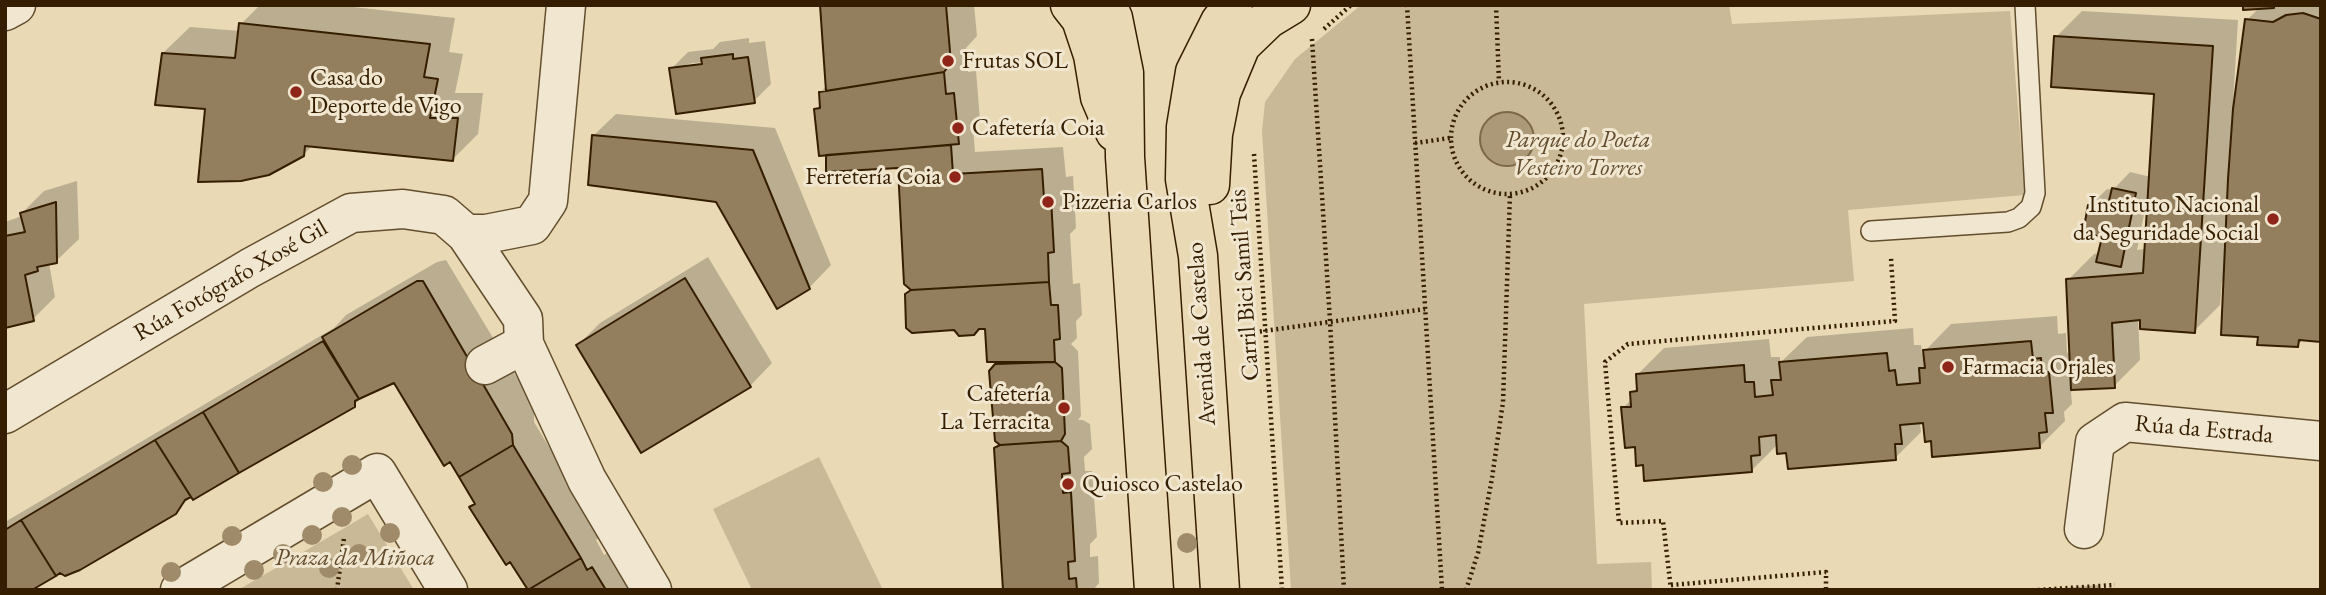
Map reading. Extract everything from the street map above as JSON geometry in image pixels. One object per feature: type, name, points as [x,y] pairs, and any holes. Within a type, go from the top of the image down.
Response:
[{"type":"main road","points":[[1070,5],[1081,19],[1093,55],[1100,97],[1125,156]]},
{"type":"main road","points":[[1107,5],[1113,18],[1124,74],[1125,156],[1154,590]]},
{"type":"main road","name":"Avenida de Castelao","points":[[1220,590],[1198,256],[1185,179],[1186,127],[1195,72],[1220,22],[1233,5]]},
{"type":"main road","points":[[1198,256],[1210,190],[1213,134],[1221,93],[1241,45],[1268,19],[1291,5]]},
{"type":"street","points":[[5,11],[16,5]]},
{"type":"street","points":[[466,234],[486,234],[532,225],[548,201],[566,5]]},
{"type":"street","name":"Rúa Fotógrafo Xosé Gil","points":[[5,414],[250,268],[351,213],[403,209],[444,215],[466,234]]},
{"type":"street","points":[[466,234],[523,319],[524,344],[587,480],[652,590]]},
{"type":"street","points":[[485,365],[524,344]]},
{"type":"street","name":"Rúa da Estrada","points":[[2084,528],[2095,442],[2125,422],[2321,441]]},
{"type":"street","points":[[180,590],[377,472],[448,590]]},
{"type":"lane","points":[[1880,231],[2008,222],[2019,218],[2031,207],[2035,193],[2025,5]]},
{"type":"path","points":[[1344,590],[1330,321],[1311,40],[1351,5]]},
{"type":"path","points":[[1407,5],[1441,590]]},
{"type":"path","points":[[1496,5],[1499,82]]},
{"type":"path","points":[[1499,82],[1517,82],[1534,88],[1548,100],[1558,115],[1563,132],[1555,167],[1543,180],[1528,190],[1510,194],[1492,192],[1476,184],[1462,172],[1454,157],[1450,138],[1452,122],[1459,107],[1470,95],[1484,86],[1499,82]]},
{"type":"path","points":[[1415,142],[1450,138]]},
{"type":"path","name":"Carril Bici Samil Teis","points":[[1253,150],[1282,590]]},
{"type":"path","points":[[1466,590],[1478,553],[1503,402],[1510,194]]},
{"type":"path","points":[[1826,590],[1826,572],[1671,587],[1663,521],[1619,523],[1605,362],[1628,344],[1895,321],[1880,231]]},
{"type":"path","points":[[1248,334],[1424,309]]},
{"type":"path","points":[[337,590],[346,527]]},
{"type":"path","points":[[2038,590],[2115,585]]},
{"type":"green space","name":"Parque do Poeta Vesteiro Torres","points":[[1361,5],[1729,5],[1732,24],[2010,11],[2025,195],[1848,210],[1854,281],[1584,304],[1597,564],[1651,562],[1652,590],[1291,590],[1262,131],[1265,102],[1295,59]]},
{"type":"green space","points":[[819,457],[883,590],[752,590],[713,509]]},
{"type":"green space","name":"Praza da Miñoca","points":[[368,514],[414,590],[238,590],[346,527]]},
{"type":"shaded area","points":[[1512,112],[1522,116],[1530,124],[1534,139],[1530,154],[1522,162],[1502,166],[1492,162],[1484,154],[1480,134],[1484,124],[1492,116]]},
{"type":"building","points":[[820,5],[946,5],[951,63],[944,72],[826,91]]},
{"type":"building","points":[[2243,5],[2274,5],[2274,8],[2243,10]]},
{"type":"building","name":"Instituto Nacional da Seguridade Social","points":[[2303,13],[2321,19],[2321,342],[2299,340],[2298,347],[2257,345],[2258,337],[2221,335],[2233,109],[2245,19],[2273,22],[2286,15]]},
{"type":"building","name":"Casa do Deporte de Vigo","points":[[239,23],[430,44],[424,77],[438,79],[430,118],[458,118],[453,161],[305,146],[304,156],[269,175],[241,181],[198,182],[205,109],[155,105],[162,53],[235,58]]},
{"type":"building","points":[[2054,36],[2213,46],[2195,333],[2140,329],[2140,320],[2112,323],[2115,388],[2071,390],[2066,279],[2143,273],[2154,94],[2051,87]]},
{"type":"building","points":[[733,54],[733,59],[748,57],[755,103],[676,114],[669,68],[702,64],[701,58]]},
{"type":"building","points":[[944,72],[946,94],[954,93],[959,144],[819,156],[814,109],[820,108],[819,92]]},
{"type":"building","points":[[592,135],[753,150],[810,289],[777,309],[716,202],[588,185]]},
{"type":"building","points":[[951,145],[953,174],[1042,169],[1044,198],[1051,198],[1054,252],[1048,253],[1049,282],[911,290],[904,284],[898,168],[826,172],[826,155]]},
{"type":"building","points":[[2112,188],[2136,193],[2121,267],[2096,262],[2102,237],[2083,233],[2088,205],[2107,209]]},
{"type":"building","points":[[56,202],[57,263],[37,267],[38,271],[25,275],[34,321],[5,328],[5,236],[25,232],[20,213]]},
{"type":"building","points":[[685,278],[751,387],[641,453],[576,345]]},
{"type":"building","points":[[417,281],[423,281],[512,434],[513,445],[459,477],[450,462],[444,466],[394,383],[359,399],[322,337]]},
{"type":"building","points":[[1049,282],[1051,305],[1058,305],[1060,339],[1054,340],[1055,362],[987,362],[985,329],[979,329],[974,335],[959,336],[954,330],[912,333],[906,328],[905,294],[911,290]]},
{"type":"building","points":[[323,341],[359,399],[355,401],[355,407],[239,473],[203,412]]},
{"type":"building","points":[[2031,341],[2033,359],[2041,358],[2042,373],[2049,372],[2053,413],[2045,413],[2047,432],[2039,433],[2040,448],[1932,457],[1931,441],[1925,442],[1923,423],[1900,425],[1902,444],[1895,444],[1896,460],[1788,469],[1786,453],[1777,454],[1776,435],[1759,437],[1760,455],[1751,456],[1752,472],[1644,481],[1643,465],[1636,466],[1635,447],[1625,448],[1621,407],[1631,407],[1630,392],[1637,391],[1636,374],[1744,365],[1745,382],[1754,382],[1755,397],[1773,395],[1771,380],[1781,380],[1779,362],[1887,353],[1889,371],[1895,370],[1897,385],[1920,383],[1919,368],[1925,368],[1923,350]]},
{"type":"building","points":[[1055,362],[1062,368],[1065,434],[1061,441],[1000,445],[995,441],[989,371],[995,364]]},
{"type":"building","points":[[203,412],[239,473],[193,500],[155,440]]},
{"type":"building","points":[[155,440],[191,497],[185,500],[176,514],[80,570],[65,576],[60,573],[56,576],[21,520]]},
{"type":"building","points":[[1061,441],[1068,447],[1070,473],[1062,474],[1063,493],[1071,492],[1075,561],[1068,562],[1069,579],[1076,578],[1077,590],[1003,590],[994,448],[1000,445]]},
{"type":"building","points":[[513,445],[581,558],[528,590],[510,562],[506,565],[469,507],[475,504],[459,477]]},
{"type":"building","points":[[21,520],[56,576],[32,590],[5,590],[5,530]]},
{"type":"building","points":[[581,558],[587,570],[592,567],[606,590],[528,590]]},
{"type":"place","name":"Frutas SOL","points":[[948,61]]},
{"type":"place","name":"Casa do Deporte de Vigo","points":[[296,92]]},
{"type":"place","name":"Cafetería Coia","points":[[958,128]]},
{"type":"place","name":"Ferretería Coia","points":[[955,177]]},
{"type":"place","name":"Pizzeria Carlos","points":[[1048,202]]},
{"type":"place","name":"Instituto Nacional da Seguridade Social","points":[[2273,219]]},
{"type":"place","name":"Farmacia Orjales","points":[[1948,367]]},
{"type":"place","name":"Cafetería La Terracita","points":[[1064,408]]},
{"type":"place","name":"Quiosco Castelao","points":[[1068,484]]}]
